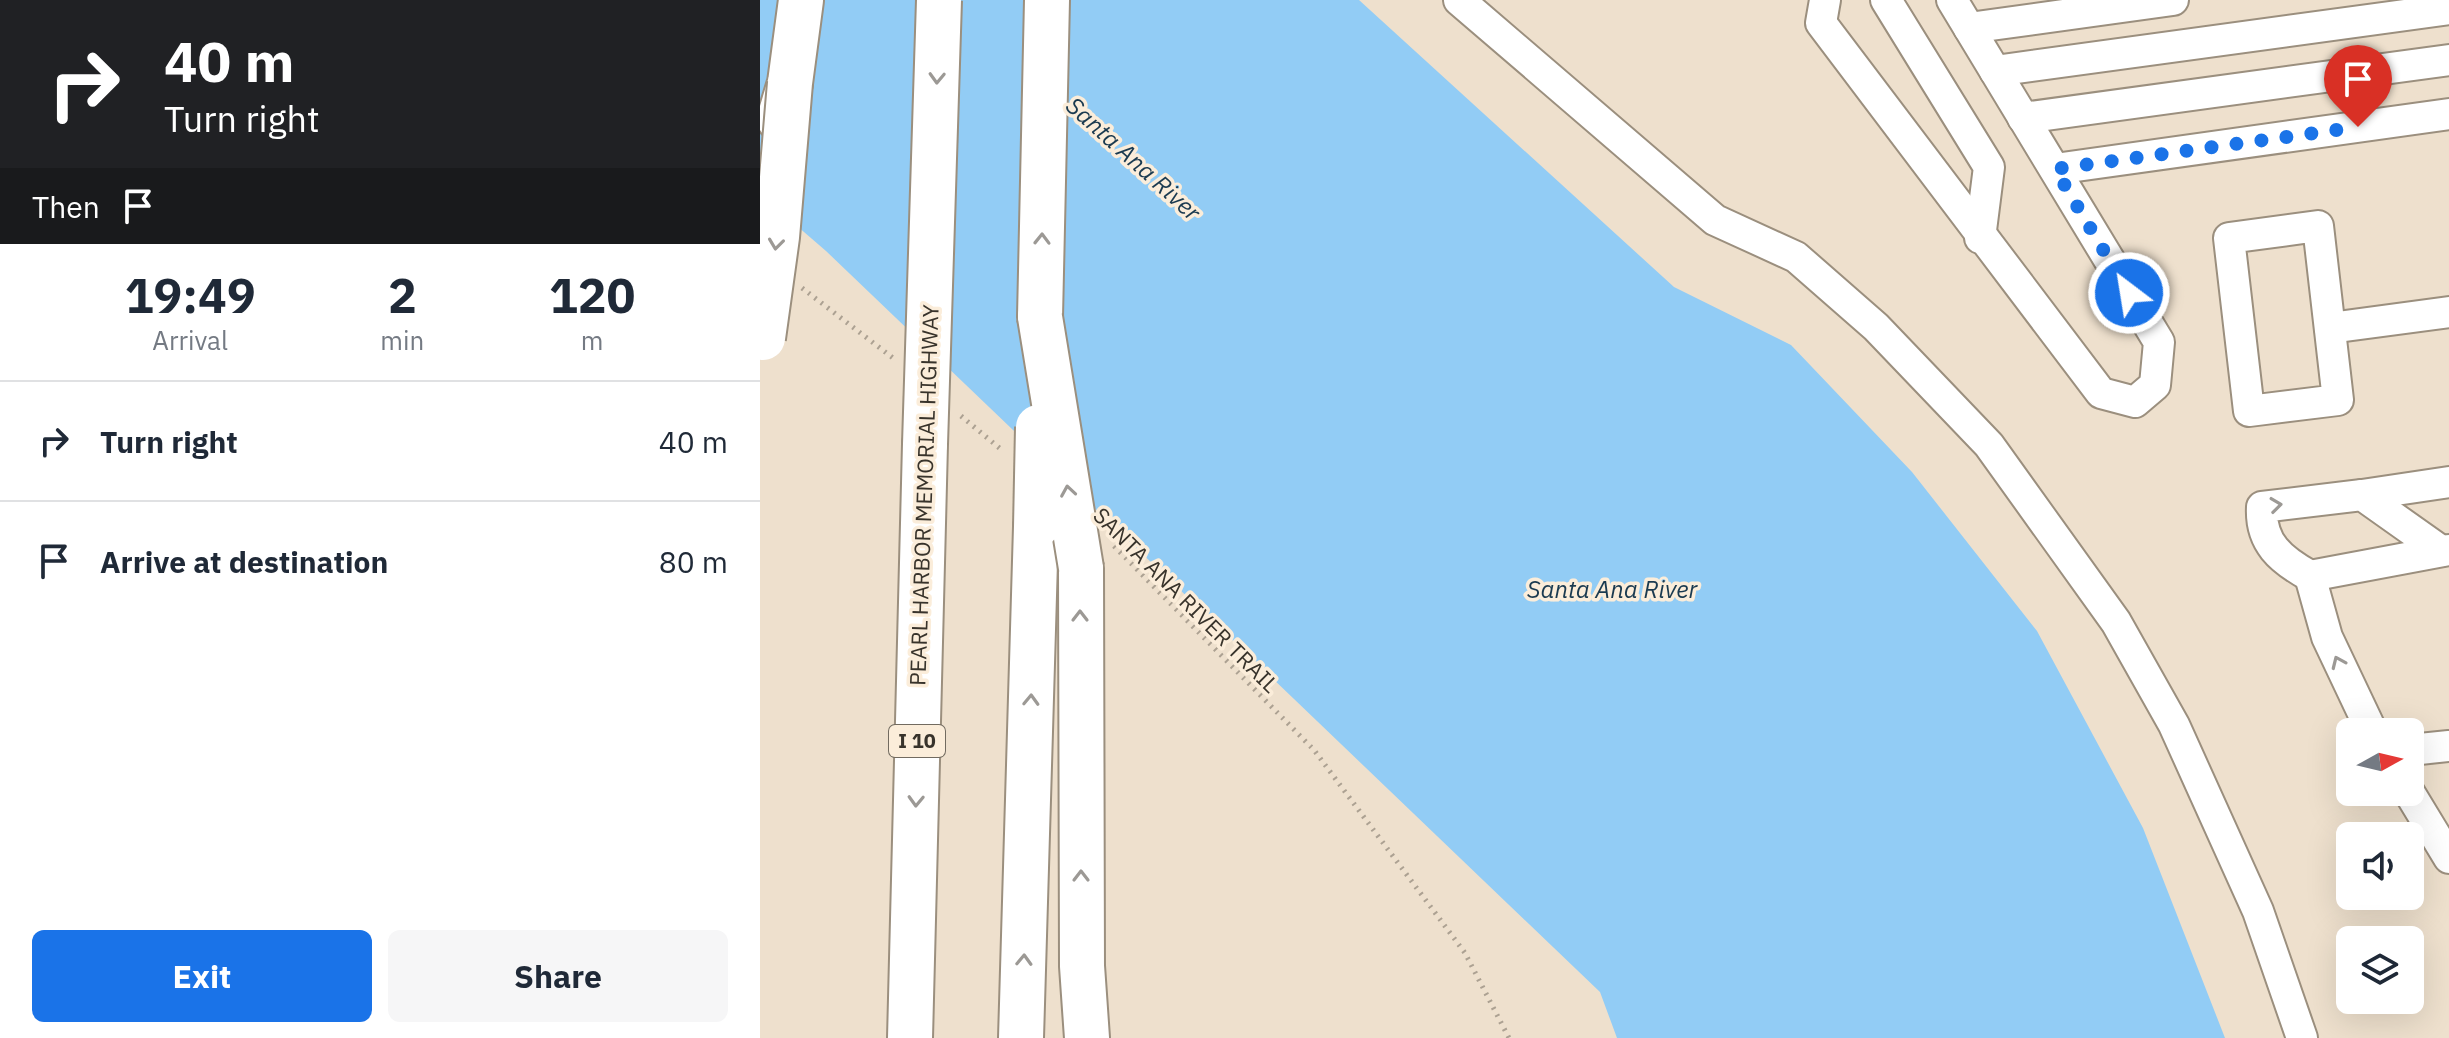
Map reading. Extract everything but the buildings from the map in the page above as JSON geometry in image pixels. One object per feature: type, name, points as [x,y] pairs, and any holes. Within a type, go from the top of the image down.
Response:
[{"type":"highway","points":[[762,350],[801,0]]},
{"type":"highway","name":"PEARL HARBOR MEMORIAL HIGHWAY","points":[[910,1038],[939,0]]},
{"type":"highway","points":[[1021,1038],[1047,0]]},
{"type":"highway","points":[[760,187],[790,83]]},
{"type":"highway","points":[[1040,317],[1096,555],[1082,952],[1087,1038]]},
{"type":"lane","points":[[1459,0],[1715,220],[1796,257],[1876,327],[1989,445],[2116,622],[2174,725],[2258,911],[2302,1038]]},
{"type":"lane","points":[[1825,0],[1821,23],[1980,238],[2101,393],[2135,402],[2155,385],[2159,342],[1952,0]]},
{"type":"lane","points":[[1886,0],[1989,167],[1980,238]]},
{"type":"lane","points":[[1969,28],[2173,0]]},
{"type":"lane","points":[[1995,71],[2449,9]]},
{"type":"lane","points":[[2023,118],[2449,60]]},
{"type":"lane","points":[[2055,169],[2449,114]]},
{"type":"lane","points":[[2318,226],[2330,328],[2338,400],[2249,411],[2229,238],[2318,226]]},
{"type":"lane","points":[[2330,328],[2449,312]]},
{"type":"lane","points":[[2445,550],[2310,576],[2279,558],[2261,524],[2262,507],[2449,482]]},
{"type":"lane","points":[[2362,495],[2445,550]]},
{"type":"lane","points":[[2310,576],[2327,637],[2365,718]]},
{"type":"lane","points":[[2424,749],[2449,746]]},
{"type":"lane","points":[[2417,806],[2449,858]]},
{"type":"path","points":[[795,283],[900,363]]},
{"type":"path","points":[[958,413],[1005,453]]},
{"type":"path","name":"SANTA ANA RIVER TRAIL","points":[[1096,555],[1314,750],[1465,953],[1509,1038]]},
{"type":"water","name":"Santa Ana River","points":[[760,0],[1359,0],[1674,287],[1791,345],[1912,472],[2037,631],[2143,828],[2225,1038],[1617,1038],[1600,992],[826,251],[760,194]]},
{"type":"route","points":[[2129,293],[2055,169],[2358,127]]}]
